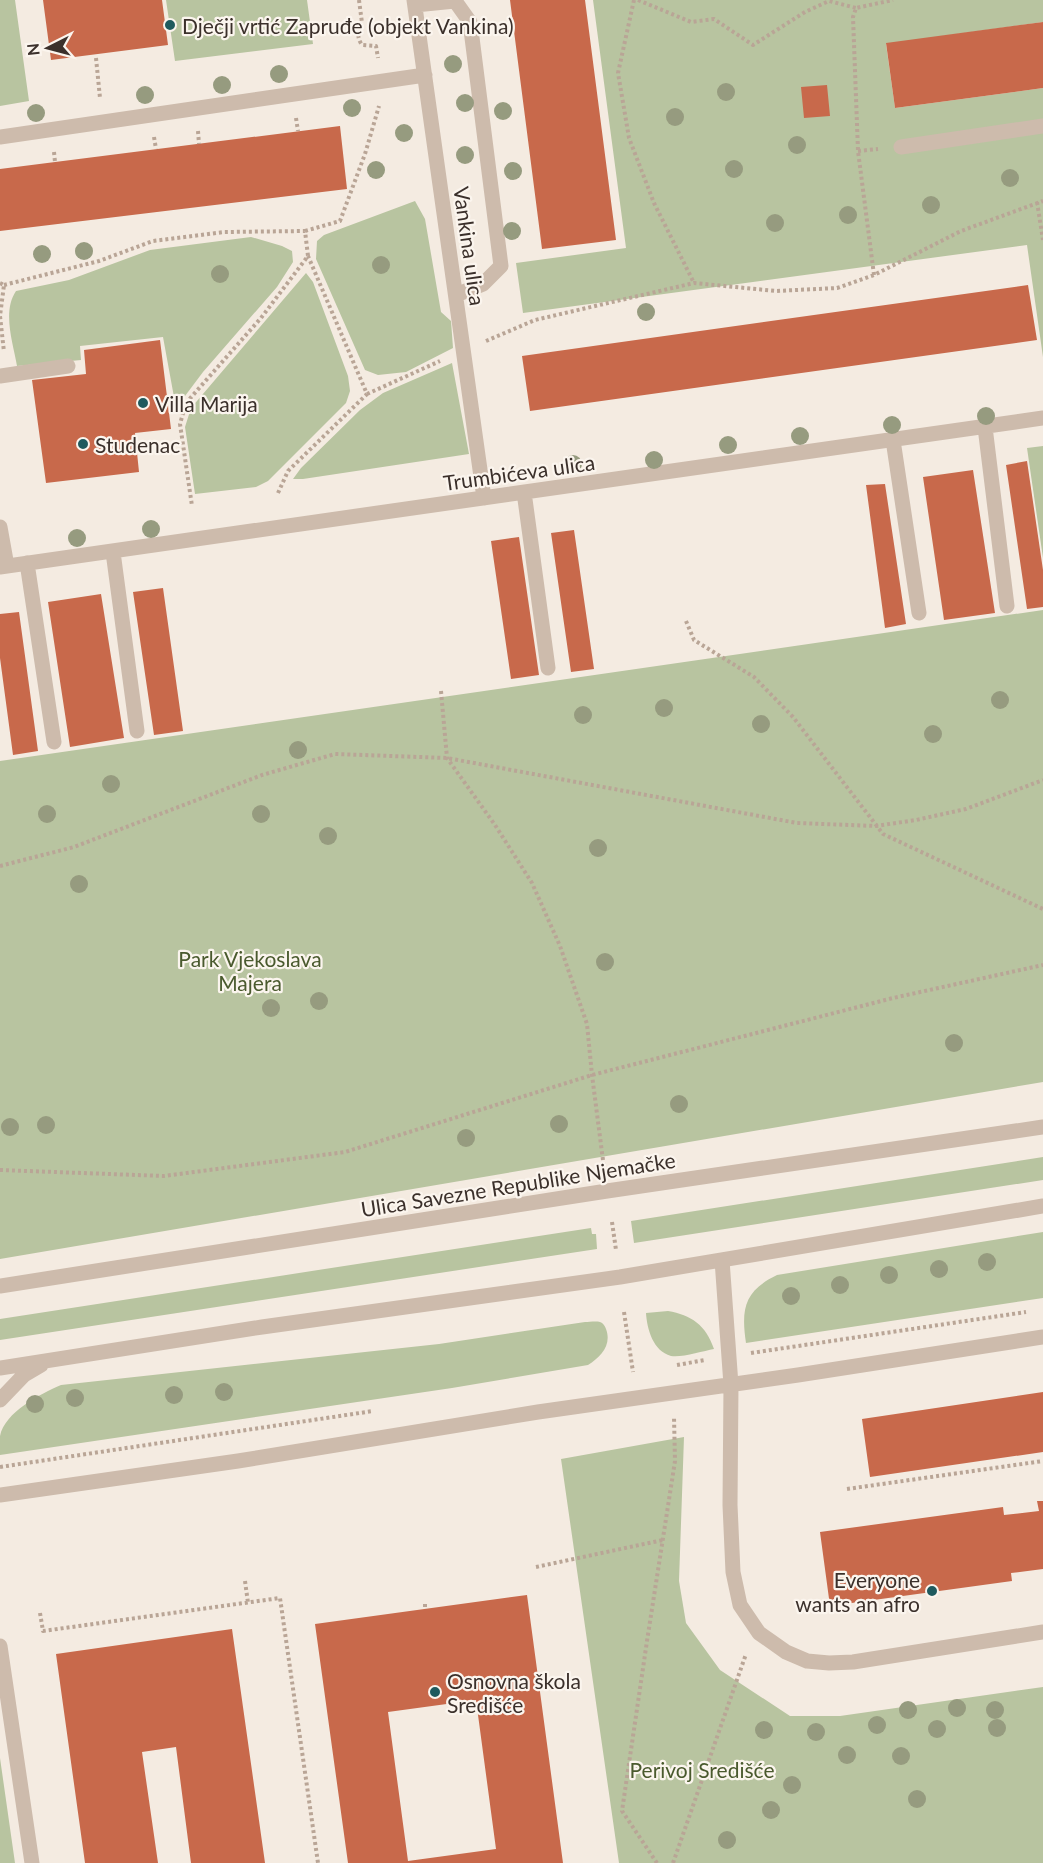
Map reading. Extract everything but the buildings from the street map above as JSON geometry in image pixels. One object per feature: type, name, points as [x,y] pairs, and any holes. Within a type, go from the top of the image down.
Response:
[{"type":"street","points":[[415,2],[455,1],[470,22],[501,266],[483,284],[456,295]]},
{"type":"street","name":"Vankina ulica","points":[[415,2],[484,498]]},
{"type":"street","points":[[0,137],[425,75]]},
{"type":"street","points":[[901,147],[1043,126]]},
{"type":"street","points":[[4,376],[69,366]]},
{"type":"street","name":"Trumbićeva ulica","points":[[4,566],[1043,418]]},
{"type":"street","points":[[985,427],[1007,606]]},
{"type":"street","points":[[893,440],[919,613]]},
{"type":"street","points":[[524,492],[548,668]]},
{"type":"street","points":[[0,527],[4,566]]},
{"type":"street","points":[[113,552],[137,731]]},
{"type":"street","points":[[27,563],[54,742]]},
{"type":"street","name":"Ulica Savezne Republike Njemačke","points":[[0,1286],[607,1191],[1043,1127]]},
{"type":"street","points":[[0,1368],[262,1327],[620,1277],[1043,1206]]},
{"type":"street","points":[[722,1260],[730,1356],[730,1493],[733,1572],[740,1605],[759,1633],[786,1652],[807,1661],[829,1663],[853,1662],[1043,1632]]},
{"type":"street","points":[[0,1495],[238,1461],[538,1412],[1043,1337]]},
{"type":"street","points":[[0,1400],[24,1375],[46,1361]]},
{"type":"street","points":[[0,1647],[32,1863]]},
{"type":"path","points":[[694,283],[654,203],[628,138],[618,73],[636,0],[691,22],[714,19],[753,45],[805,12],[829,1],[856,8],[893,0]]},
{"type":"path","points":[[856,8],[853,17],[858,151],[874,275]]},
{"type":"path","points":[[96,58],[103,122]]},
{"type":"path","points":[[4,376],[0,316],[2,284],[99,261],[153,241],[224,232],[305,231],[339,221],[365,154],[381,101]]},
{"type":"path","points":[[278,493],[288,471],[367,394],[535,320],[694,283],[776,291],[837,288],[874,275],[961,231],[1040,201],[1043,240]]},
{"type":"path","points":[[305,231],[308,256],[367,394]]},
{"type":"path","points":[[192,506],[180,424],[186,403],[261,318],[308,256]]},
{"type":"path","points":[[686,621],[694,640],[754,677],[793,717],[884,834],[1043,909]]},
{"type":"path","points":[[441,691],[447,758],[495,825],[532,883],[560,946],[587,1024],[604,1172]]},
{"type":"path","points":[[0,866],[74,847],[262,775],[335,754],[447,758],[797,823],[876,826],[966,809],[1043,780]]},
{"type":"path","points":[[0,1170],[164,1176],[345,1152],[592,1076],[893,998],[1043,965]]},
{"type":"path","points":[[612,1222],[616,1250]]},
{"type":"path","points":[[667,1366],[1032,1311]]},
{"type":"path","points":[[622,1373],[633,1371],[624,1312]]},
{"type":"path","points":[[0,1467],[378,1411]]},
{"type":"path","points":[[657,1863],[622,1811],[675,1461],[674,1412]]},
{"type":"path","points":[[847,1489],[1043,1461]]},
{"type":"path","points":[[536,1566],[663,1540]]},
{"type":"path","points":[[245,1581],[248,1603]]},
{"type":"path","points":[[40,1613],[43,1632],[280,1598],[318,1863]]},
{"type":"path","points":[[673,1863],[744,1658]]},
{"type":"green space","points":[[0,0],[15,0],[29,101],[0,106]]},
{"type":"green space","points":[[166,0],[307,0],[313,44],[175,61]]},
{"type":"green space","points":[[593,0],[1043,0],[1043,22],[886,44],[895,108],[1043,88],[1043,357],[1027,245],[523,313],[516,263],[626,248]]},
{"type":"green space","points":[[415,201],[425,219],[441,312],[451,321],[453,348],[406,372],[378,375],[365,370],[316,259],[317,241],[324,235]]},
{"type":"green space","points":[[251,237],[292,251],[293,262],[277,287],[203,372],[176,408],[163,337],[80,346],[81,360],[17,366],[9,318],[12,299],[16,291],[69,280],[150,250]]},
{"type":"green space","points":[[306,273],[313,282],[348,376],[350,391],[346,403],[268,481],[256,487],[195,494],[185,427],[191,408]]},
{"type":"green space","points":[[452,363],[469,454],[293,479],[301,468],[360,410],[383,393]]},
{"type":"green space","points":[[1043,446],[1043,558],[1027,448]]},
{"type":"green space","name":"Park Vjekoslava Majera","points":[[1043,610],[1043,1082],[0,1259],[0,761]]},
{"type":"green space","points":[[1043,1157],[1043,1180],[634,1243],[631,1221]]},
{"type":"green space","points":[[591,1228],[592,1234],[596,1234],[597,1249],[0,1340],[0,1319]]},
{"type":"green space","points":[[1043,1232],[1043,1298],[746,1343],[744,1320],[747,1302],[758,1288],[777,1275]]},
{"type":"green space","points":[[668,1311],[684,1315],[697,1322],[707,1334],[714,1349],[671,1356],[660,1349],[652,1339],[646,1313]]},
{"type":"green space","points":[[585,1322],[601,1322],[605,1327],[608,1340],[604,1350],[588,1365],[452,1388],[0,1455],[0,1436],[9,1419],[24,1405],[61,1385],[439,1344]]},
{"type":"green space","name":"Perivoj Središće","points":[[684,1437],[679,1581],[686,1623],[720,1670],[790,1716],[840,1716],[1043,1687],[1043,1863],[619,1863],[561,1459]]},
{"type":"green space","points":[[0,1758],[15,1863],[0,1863]]},
{"type":"place","name":"Dječji vrtić Zapruđe (objekt Vankina)","points":[[170,25]]},
{"type":"place","name":"Villa Marija","points":[[143,403]]},
{"type":"place","name":"Studenac","points":[[83,444]]},
{"type":"place","name":"Everyone wants an afro","points":[[932,1591]]},
{"type":"place","name":"Osnovna škola Središće","points":[[435,1692]]}]
